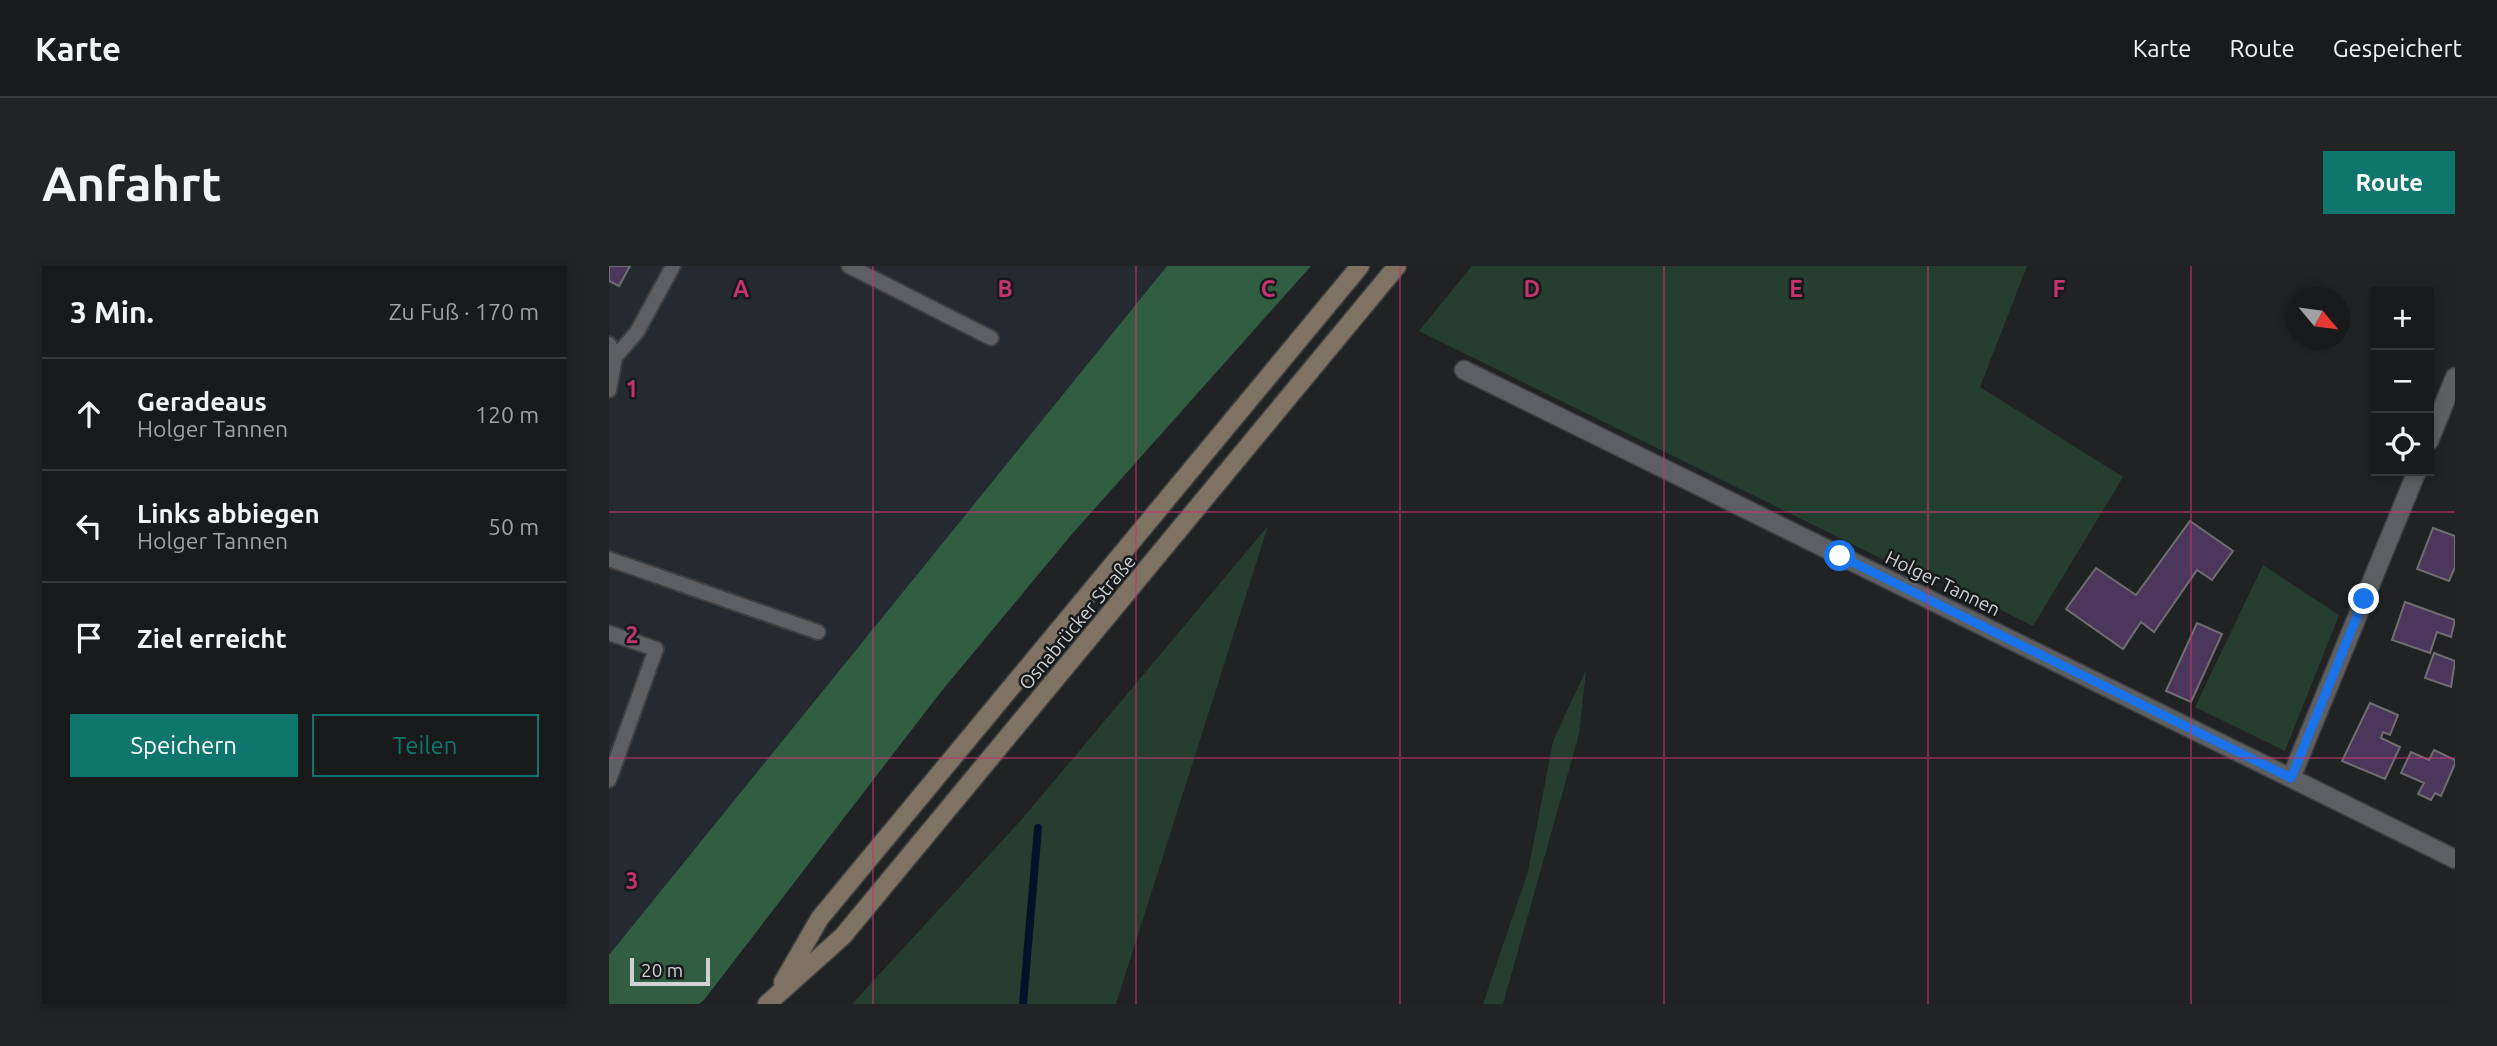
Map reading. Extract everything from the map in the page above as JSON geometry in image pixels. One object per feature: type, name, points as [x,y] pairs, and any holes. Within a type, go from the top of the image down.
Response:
[{"type":"main road","name":"Osnabrücker Straße","points":[[772,998],[820,918],[1360,266]]},
{"type":"main road","name":"Osnabrücker Straße","points":[[772,998],[843,936],[1397,266]]},
{"type":"street","name":"Holger Tannen","points":[[1464,370],[2455,859]]},
{"type":"street","points":[[2434,429],[2455,377]]},
{"type":"street","points":[[2291,778],[2415,476]]},
{"type":"lane","points":[[609,390],[612,351],[637,332],[673,266]]},
{"type":"lane","points":[[849,266],[991,338]]},
{"type":"lane","points":[[609,559],[818,632]]},
{"type":"lane","points":[[609,633],[656,649],[609,780]]},
{"type":"shaded area","points":[[609,266],[1167,266],[609,955]]},
{"type":"green space","points":[[1167,266],[1311,266],[1072,534],[940,693],[704,1000],[699,1004],[609,1004],[609,955]]},
{"type":"green space","points":[[1472,266],[2027,266],[1980,387],[2123,477],[2033,626],[1923,571],[1921,578],[1419,331]]},
{"type":"green space","points":[[1268,526],[1116,1004],[852,1004],[1023,818]]},
{"type":"green space","points":[[2263,565],[2339,615],[2285,751],[2195,707]]},
{"type":"green space","points":[[1586,670],[1579,734],[1503,1004],[1483,1004],[1528,872],[1553,741]]},
{"type":"building","points":[[609,266],[630,266],[619,286],[609,281]]},
{"type":"building","points":[[2190,521],[2233,551],[2212,580],[2197,570],[2154,632],[2141,622],[2123,649],[2066,609],[2096,568],[2136,595]]},
{"type":"building","points":[[2433,528],[2455,536],[2455,567],[2449,581],[2417,569]]},
{"type":"building","points":[[2405,602],[2455,620],[2451,637],[2437,632],[2430,653],[2392,640]]},
{"type":"building","points":[[2197,623],[2222,634],[2191,702],[2166,691]]},
{"type":"building","points":[[2434,653],[2455,661],[2451,687],[2425,678]]},
{"type":"building","points":[[2370,703],[2398,715],[2390,735],[2383,732],[2381,738],[2400,747],[2385,779],[2342,761]]},
{"type":"building","points":[[2434,750],[2455,760],[2455,764],[2441,796],[2435,793],[2431,800],[2418,794],[2424,783],[2401,773],[2411,752],[2429,760]]},
{"type":"waterway","points":[[1023,1004],[1038,828]]},
{"type":"route","points":[[1840,556],[2291,778],[2364,599]]}]
